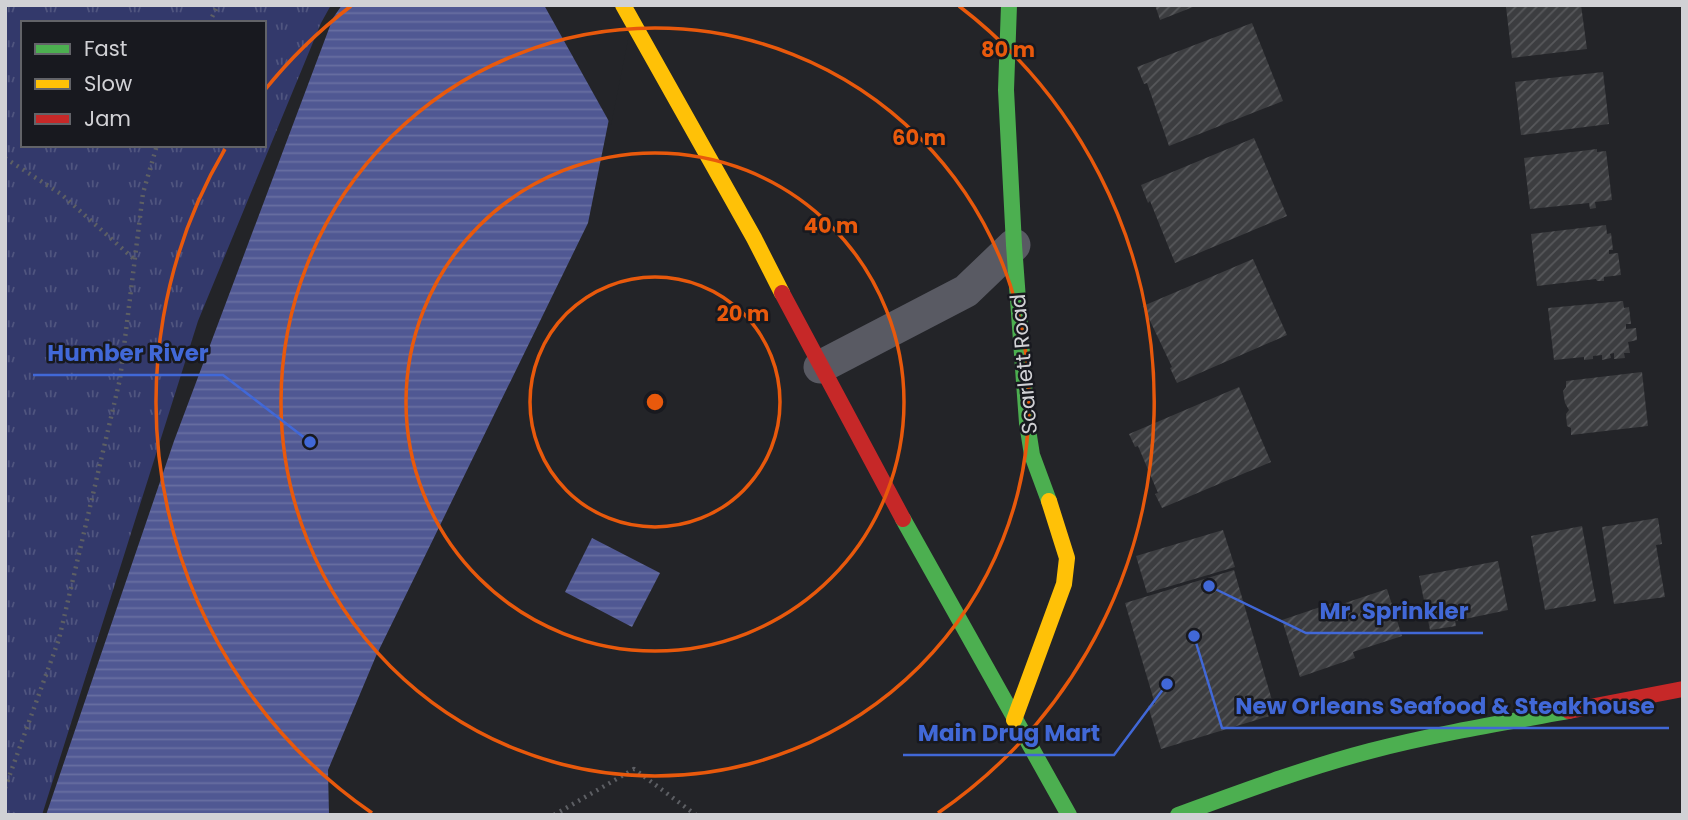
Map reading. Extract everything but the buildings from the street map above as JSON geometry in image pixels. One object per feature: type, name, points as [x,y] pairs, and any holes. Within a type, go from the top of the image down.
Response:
[{"type":"street","points":[[623,5],[754,238],[820,367],[1069,815]]},
{"type":"street","name":"Scarlett Road","points":[[1009,5],[1006,90],[1014,245],[1029,433],[1032,455],[1067,558],[1064,584],[1014,720]]},
{"type":"street","name":"Scarlett Road","points":[[820,367],[966,291],[1014,245]]},
{"type":"street","points":[[1178,815],[1260,785],[1370,752],[1486,725],[1683,689]]},
{"type":"path","points":[[210,21],[218,5]]},
{"type":"path","points":[[5,788],[59,639],[120,379],[143,193],[157,147]]},
{"type":"path","points":[[5,158],[61,194],[135,260]]},
{"type":"path","points":[[554,815],[634,769],[696,815]]},
{"type":"green space","points":[[5,5],[331,5],[321,23],[198,321],[42,815],[5,815]]},
{"type":"shaded area","points":[[342,5],[632,5],[588,223],[376,656],[328,770],[329,815],[46,815],[174,441],[333,18]]},
{"type":"shaded area","points":[[592,538],[660,573],[632,627],[565,592]]},
{"type":"pier","points":[[544,5],[635,5],[611,125]]},
{"type":"traffic: fast","points":[[1009,5],[1006,90],[1027,423],[1032,455],[1049,501]]},
{"type":"traffic: fast","points":[[903,519],[1069,815]]},
{"type":"traffic: fast","points":[[1178,815],[1249,789],[1370,751],[1569,711]]},
{"type":"traffic: slow","points":[[623,5],[782,293]]},
{"type":"traffic: slow","points":[[1014,720],[1064,584],[1067,558],[1049,501]]},
{"type":"traffic: jam","points":[[782,293],[903,519]]},
{"type":"traffic: jam","points":[[1569,711],[1683,689]]},
{"type":"place","name":"Humber River","points":[[310,442]]},
{"type":"place","name":"Mr. Sprinkler","points":[[1209,586]]},
{"type":"place","name":"New Orleans Seafood & Steakhouse","points":[[1194,636]]},
{"type":"place","name":"Main Drug Mart","points":[[1167,684]]}]
